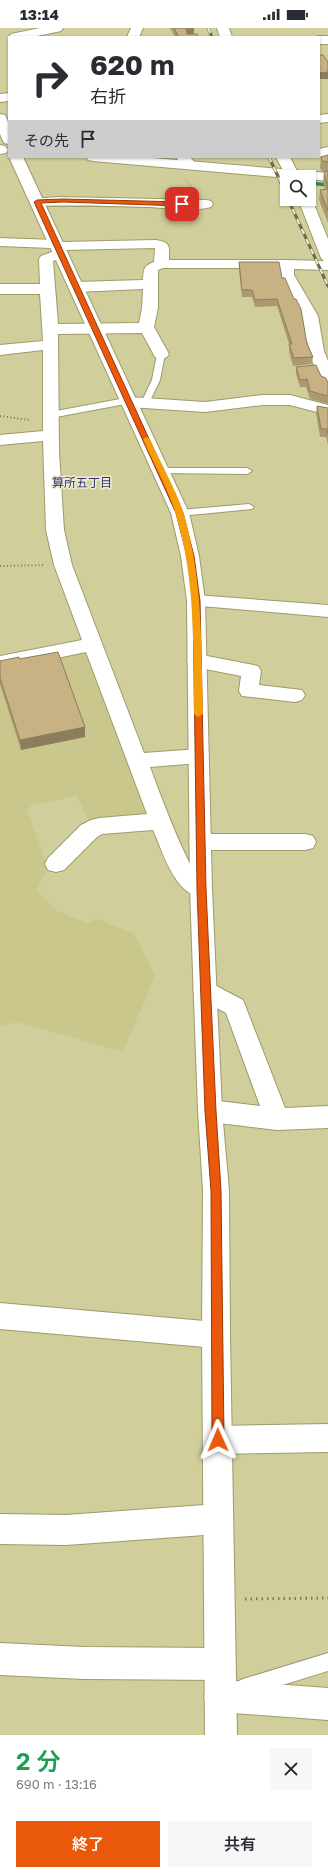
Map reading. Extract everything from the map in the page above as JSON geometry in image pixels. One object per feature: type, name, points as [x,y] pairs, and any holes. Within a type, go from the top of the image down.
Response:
[{"type":"street","points":[[19,36],[57,28]]},
{"type":"street","points":[[0,118],[6,149]]},
{"type":"street","points":[[11,158],[37,202],[95,328],[137,403],[161,470],[180,513],[190,556],[196,601],[200,842],[205,990],[210,1111],[216,1191],[219,1664],[221,1735]]},
{"type":"street","points":[[111,158],[181,162],[280,173]]},
{"type":"street","points":[[284,158],[293,170]]},
{"type":"street","points":[[316,176],[328,177]]},
{"type":"street","points":[[37,202],[63,200],[158,204],[206,204]]},
{"type":"street","points":[[308,206],[328,258]]},
{"type":"street","points":[[0,242],[58,248],[156,244],[162,246],[161,264]]},
{"type":"street","points":[[58,248],[46,259],[51,337],[51,425],[56,530],[63,565],[160,821],[185,878],[202,889]]},
{"type":"street","points":[[146,328],[150,308],[151,268],[161,264],[287,264],[328,266]]},
{"type":"street","points":[[287,264],[287,275],[310,316],[316,351],[322,372]]},
{"type":"street","points":[[76,287],[151,284]]},
{"type":"street","points":[[0,289],[48,289]]},
{"type":"street","points":[[0,350],[95,328],[146,328],[150,331],[161,354]]},
{"type":"street","points":[[137,403],[205,407],[262,400],[290,400],[328,410]]},
{"type":"street","points":[[0,440],[51,425]]},
{"type":"street","points":[[196,601],[328,611]]},
{"type":"street","points":[[0,663],[92,644]]},
{"type":"street","points":[[198,661],[250,671],[249,691],[295,694]]},
{"type":"street","points":[[137,761],[199,756]]},
{"type":"street","points":[[56,864],[89,831],[99,826],[160,821]]},
{"type":"street","points":[[200,842],[305,842]]},
{"type":"street","points":[[205,990],[235,1007],[277,1119]]},
{"type":"street","points":[[210,1111],[277,1119],[328,1117]]},
{"type":"street","points":[[0,1316],[216,1336]]},
{"type":"street","points":[[218,1440],[328,1438]]},
{"type":"street","points":[[0,1529],[66,1530],[218,1519]]},
{"type":"street","points":[[0,1659],[84,1663],[219,1664]]},
{"type":"street","points":[[220,1696],[328,1704]]},
{"type":"lane","points":[[51,425],[113,403],[137,403],[156,380],[161,354]]},
{"type":"lane","points":[[161,470],[248,471]]},
{"type":"lane","points":[[180,513],[249,507]]},
{"type":"lane","points":[[220,1696],[328,1662]]},
{"type":"path","points":[[181,162],[206,204]]},
{"type":"path","points":[[0,416],[51,425]]},
{"type":"path","points":[[0,566],[63,565]]},
{"type":"path","points":[[219,1599],[328,1598]]},
{"type":"shaded area","points":[[79,652],[89,655],[147,811],[141,818],[90,823],[77,796],[32,805],[27,809],[48,869],[36,890],[57,911],[87,923],[97,919],[134,934],[155,975],[123,1052],[17,1022],[0,1026],[0,667]]},
{"type":"building","points":[[174,28],[193,28],[194,29],[186,29],[187,34],[197,34],[198,36],[178,36]]},
{"type":"building","points":[[320,55],[323,55],[328,62],[328,72],[320,73]]},
{"type":"building","points":[[328,155],[328,162],[322,161],[321,157]]},
{"type":"building","points":[[328,171],[328,188],[324,172]]},
{"type":"building","points":[[328,189],[328,211],[320,190]]},
{"type":"building","points":[[239,262],[279,262],[282,278],[285,278],[294,299],[296,299],[301,309],[307,344],[313,357],[294,358],[289,344],[292,344],[277,299],[255,300],[252,290],[242,290]]},
{"type":"building","points":[[316,365],[321,376],[326,378],[328,383],[328,396],[310,391],[307,379],[300,380],[296,367]]},
{"type":"building","points":[[317,406],[328,408],[328,434],[327,429],[321,429]]},
{"type":"building","points":[[58,652],[85,727],[20,740],[0,678],[0,661]]},
{"type":"waterway","points":[[316,184],[328,185]]},
{"type":"railway","points":[[208,28],[212,36]]},
{"type":"railway","points":[[269,158],[280,181]]},
{"type":"railway","points":[[291,206],[328,286]]},
{"type":"slow traffic","points":[[147,439],[180,513],[190,556],[196,601],[198,714]]},
{"type":"district","name":"算所五丁目","points":[[82,482]]},
{"type":"route","points":[[182,204],[63,200],[37,202],[180,513],[190,556],[196,601],[200,842],[210,1111],[216,1191],[218,1440]]}]
